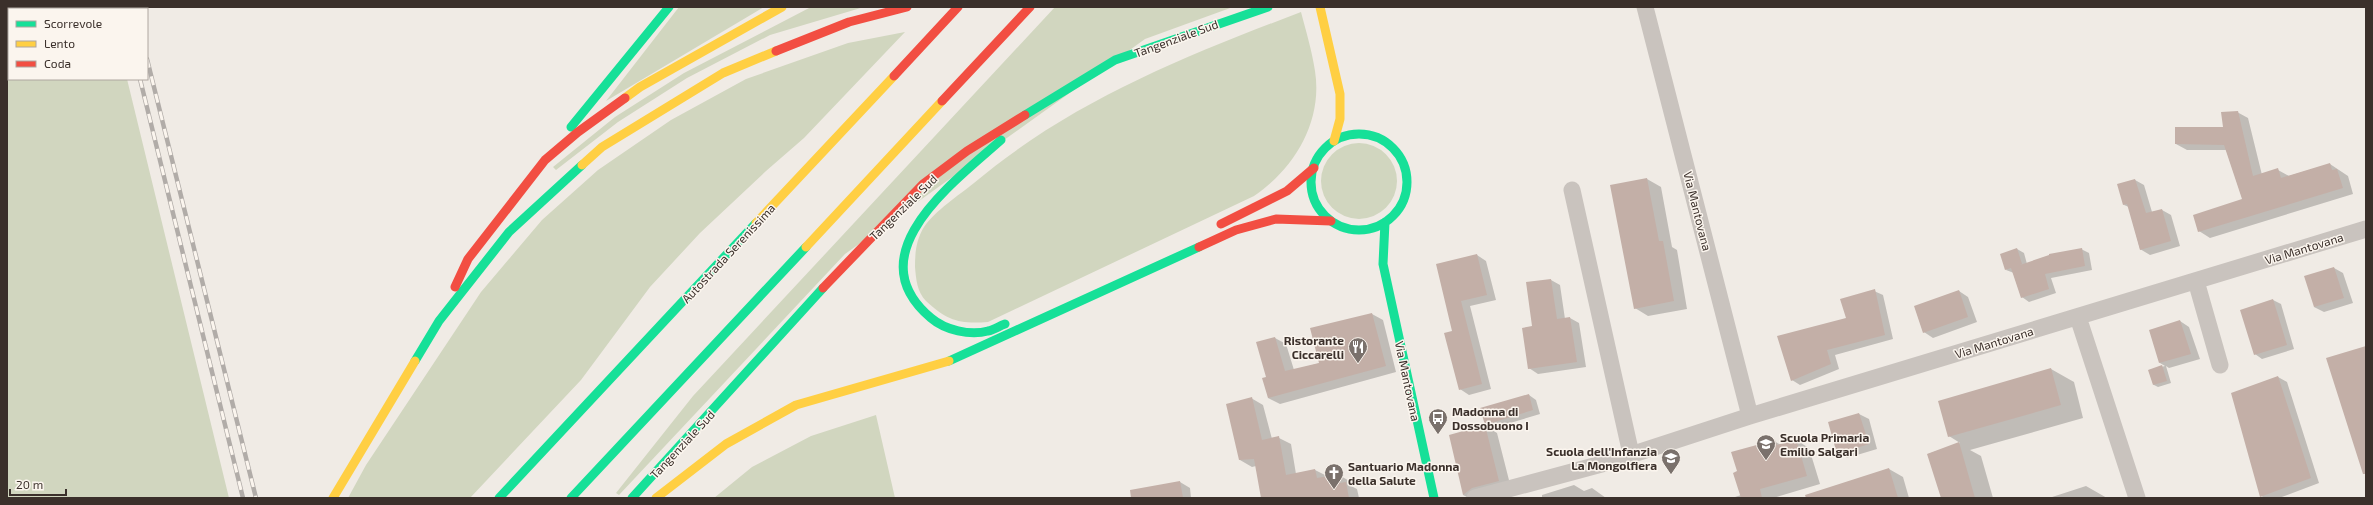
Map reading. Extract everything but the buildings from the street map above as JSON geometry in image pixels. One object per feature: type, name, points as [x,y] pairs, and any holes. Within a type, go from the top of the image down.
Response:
[{"type":"main road","points":[[333,498],[439,321],[468,259],[545,160],[669,7]]},
{"type":"main road","points":[[545,160],[578,132],[640,87],[782,7]]},
{"type":"main road","points":[[439,321],[509,232],[602,147],[723,73],[849,22],[907,7]]},
{"type":"main road","name":"Autostrada Serenissima","points":[[499,498],[958,7]]},
{"type":"main road","points":[[571,498],[1030,7]]},
{"type":"main road","name":"Tangenziale Sud","points":[[632,498],[875,232],[923,184],[967,150],[1115,60],[1268,7]]},
{"type":"main road","points":[[1320,7],[1340,94],[1340,119],[1334,141]]},
{"type":"main road","points":[[1340,94],[1352,116]]},
{"type":"main road","points":[[1015,319],[986,332],[953,332],[931,320],[920,311],[911,299],[905,284],[903,266],[906,244],[915,226],[933,204],[1036,107]]},
{"type":"main road","points":[[1360,125],[1367,134]]},
{"type":"main road","points":[[656,498],[726,444],[796,405],[952,360],[1236,230],[1276,220],[1331,220],[1366,233],[1386,222],[1394,215],[1403,200],[1407,183],[1406,172],[1403,161],[1392,147],[1378,138],[1367,134],[1356,134],[1334,141],[1318,157],[1311,179],[1316,202],[1331,220]]},
{"type":"main road","points":[[1215,227],[1287,191],[1314,168]]},
{"type":"main road","name":"Via Mantovana","points":[[1383,264],[1386,222]]},
{"type":"main road","name":"Via Mantovana","points":[[1376,250],[1383,264],[1434,498]]},
{"type":"street","name":"Via Mantovana","points":[[1646,7],[1750,416]]},
{"type":"street","points":[[1572,190],[1631,454]]},
{"type":"street","name":"Via Mantovana","points":[[1475,498],[1631,454],[1750,416],[2366,230]]},
{"type":"street","points":[[2196,281],[2220,365]]},
{"type":"street","points":[[2078,317],[2137,498]]},
{"type":"green space","points":[[7,7],[109,7],[8,8],[8,80],[127,80],[229,498],[7,498]]},
{"type":"green space","points":[[679,7],[764,7],[606,101]]},
{"type":"green space","points":[[811,7],[864,7],[770,35],[687,78],[618,122],[556,170],[553,167],[615,117],[684,73]]},
{"type":"green space","points":[[1055,7],[1233,7],[1145,39],[845,254],[619,495],[616,493],[693,396]]},
{"type":"green space","points":[[1301,12],[1315,71],[1316,90],[1310,126],[1293,158],[1282,172],[1254,196],[988,322],[961,322],[954,320],[941,313],[926,301],[921,294],[915,272],[916,252],[921,232],[934,215],[1011,154],[1050,128],[1089,105],[1130,84],[1214,46]]},
{"type":"green space","points":[[905,32],[804,138],[766,171],[700,233],[650,287],[581,380],[470,498],[348,498],[366,465],[481,292],[542,220],[598,170],[671,120],[746,79],[848,43]]},
{"type":"green space","points":[[1352,143],[1366,143],[1380,149],[1391,160],[1397,174],[1397,188],[1394,196],[1386,208],[1380,213],[1366,219],[1352,219],[1338,213],[1327,202],[1321,188],[1321,174],[1327,160],[1338,149]]},
{"type":"green space","points":[[876,415],[895,498],[714,498],[752,467],[811,436]]},
{"type":"railway","points":[[148,63],[256,498]]},
{"type":"railway","points":[[140,80],[243,498]]},
{"type":"traffic: fast","points":[[571,127],[669,7]]},
{"type":"traffic: fast","points":[[1025,115],[1115,60],[1268,7]]},
{"type":"traffic: fast","points":[[1359,134],[1377,138],[1386,142],[1393,148],[1399,155],[1403,164],[1407,182],[1403,200],[1399,209],[1393,216],[1386,222],[1377,226],[1359,230],[1341,226],[1332,222],[1325,216],[1319,209],[1315,200],[1311,182],[1315,164],[1319,155],[1325,148],[1332,142],[1341,138],[1359,134]]},
{"type":"traffic: fast","points":[[1001,140],[938,198],[920,221],[907,245],[903,269],[910,294],[931,318],[943,326],[958,331],[973,333],[990,330],[1005,324]]},
{"type":"traffic: fast","points":[[415,361],[439,321],[509,232],[582,165]]},
{"type":"traffic: fast","points":[[1385,222],[1383,264],[1434,498]]},
{"type":"traffic: fast","points":[[499,498],[756,223]]},
{"type":"traffic: fast","points":[[571,498],[806,247]]},
{"type":"traffic: fast","points":[[949,361],[1199,247]]},
{"type":"traffic: fast","points":[[632,498],[823,288]]},
{"type":"traffic: slow","points":[[625,98],[640,87],[782,7]]},
{"type":"traffic: slow","points":[[1320,7],[1340,94],[1340,119],[1334,141]]},
{"type":"traffic: slow","points":[[582,165],[602,147],[723,73],[776,51]]},
{"type":"traffic: slow","points":[[756,223],[894,76]]},
{"type":"traffic: slow","points":[[806,247],[942,101]]},
{"type":"traffic: slow","points":[[333,498],[415,361]]},
{"type":"traffic: slow","points":[[656,498],[726,444],[796,405],[949,361]]},
{"type":"traffic: jam","points":[[776,51],[849,22],[907,7]]},
{"type":"traffic: jam","points":[[894,76],[958,7]]},
{"type":"traffic: jam","points":[[942,101],[1030,7]]},
{"type":"traffic: jam","points":[[455,287],[468,259],[545,160],[578,132],[625,98]]},
{"type":"traffic: jam","points":[[823,288],[923,184],[967,151],[1025,115]]},
{"type":"traffic: jam","points":[[1221,224],[1287,191],[1314,168]]},
{"type":"traffic: jam","points":[[1199,247],[1236,230],[1276,219],[1331,221]]},
{"type":"place","name":"Ristorante Ciccarelli","points":[[1358,364]]},
{"type":"place","name":"Madonna di Dossobuono I","points":[[1438,435]]},
{"type":"place","name":"Scuola Primaria Emilio Salgari","points":[[1766,461]]},
{"type":"place","name":"Scuola dell'Infanzia La Mongolfiera","points":[[1671,475]]},
{"type":"place","name":"Santuario Madonna della Salute","points":[[1334,490]]}]
